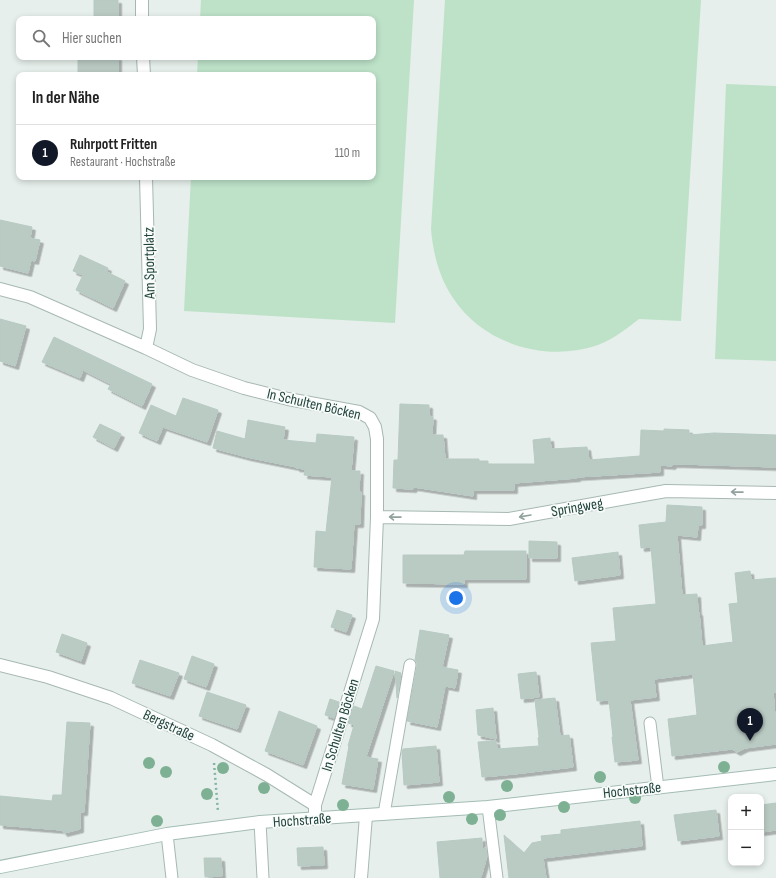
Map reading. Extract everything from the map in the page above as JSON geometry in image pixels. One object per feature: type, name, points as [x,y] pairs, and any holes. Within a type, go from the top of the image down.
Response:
[{"type":"street","points":[[142,0],[142,16]]},
{"type":"street","points":[[143,60],[144,72]]},
{"type":"street","name":"Am Sportplatz","points":[[146,180],[150,329],[146,348]]},
{"type":"street","name":"In Schulten Böcken","points":[[0,289],[30,297],[192,370],[244,388],[288,399],[359,412],[370,418],[375,427],[377,439],[377,517],[373,619],[315,804]]},
{"type":"street","name":"Springweg","points":[[377,517],[509,518],[666,491],[776,493]]},
{"type":"street","name":"Bergstraße","points":[[0,665],[48,677],[111,698],[212,745],[267,775],[315,804]]},
{"type":"street","name":"Hochstraße","points":[[0,867],[167,834],[260,822],[488,807],[776,774]]},
{"type":"street","points":[[315,804],[315,819]]},
{"type":"street","points":[[361,878],[366,816]]},
{"type":"lane","points":[[384,814],[410,665]]},
{"type":"lane","points":[[650,723],[658,788]]},
{"type":"lane","points":[[488,807],[497,878]]},
{"type":"lane","name":"Hochstraße","points":[[260,822],[263,878]]},
{"type":"lane","points":[[167,834],[172,878]]},
{"type":"path","points":[[212,745],[220,827]]},
{"type":"green space","points":[[201,0],[414,0],[395,323],[184,311],[191,180],[376,180],[376,72],[197,72],[198,60],[376,60],[376,16],[200,16]]},
{"type":"green space","points":[[445,0],[701,0],[681,321],[639,319],[615,337],[598,345],[578,350],[558,352],[537,350],[517,346],[498,338],[481,327],[466,314],[453,298],[440,273],[433,247],[431,229]]},
{"type":"green space","points":[[726,84],[776,86],[776,361],[715,359]]},
{"type":"building","points":[[94,0],[118,0],[118,16],[94,16]]},
{"type":"building","points":[[78,60],[118,60],[118,72],[78,72]]},
{"type":"building","points":[[0,220],[32,227],[30,238],[40,240],[35,261],[31,260],[28,273],[0,266]]},
{"type":"building","points":[[80,255],[108,268],[107,272],[125,281],[113,308],[76,290],[83,275],[73,271]]},
{"type":"building","points":[[0,319],[26,326],[15,366],[0,361]]},
{"type":"building","points":[[54,337],[152,384],[142,406],[108,389],[111,384],[83,370],[80,378],[42,362]]},
{"type":"building","points":[[183,398],[218,410],[207,442],[163,427],[157,441],[139,433],[151,405],[176,416]]},
{"type":"building","points":[[400,404],[429,405],[429,416],[433,417],[432,435],[443,435],[445,459],[479,459],[479,461],[488,461],[488,464],[535,464],[533,440],[550,438],[551,449],[587,447],[589,460],[640,456],[641,430],[664,431],[664,429],[689,430],[689,435],[714,433],[776,435],[776,467],[681,464],[673,464],[672,466],[660,465],[660,472],[577,477],[514,483],[514,490],[473,490],[473,496],[414,487],[413,489],[393,488],[394,460],[398,460]]},
{"type":"building","points":[[248,420],[285,427],[283,440],[316,443],[317,434],[354,437],[351,471],[360,471],[359,492],[361,492],[360,524],[354,524],[351,569],[314,567],[316,531],[326,532],[332,477],[304,475],[305,469],[247,457],[213,448],[217,431],[245,439]]},
{"type":"building","points":[[100,424],[121,434],[114,448],[93,437]]},
{"type":"building","points":[[667,505],[702,507],[702,525],[698,525],[697,537],[677,535],[682,595],[697,594],[702,646],[733,642],[729,604],[738,603],[735,573],[750,571],[751,580],[776,578],[776,692],[773,692],[776,744],[745,748],[737,752],[732,749],[672,756],[668,719],[697,715],[693,674],[654,679],[656,697],[630,700],[638,760],[615,762],[609,700],[597,701],[591,643],[616,641],[613,608],[656,604],[651,547],[641,548],[639,525],[666,522]]},
{"type":"building","points":[[529,541],[557,542],[557,558],[529,558]]},
{"type":"building","points":[[465,551],[526,551],[526,579],[464,579],[464,584],[403,583],[403,555],[464,555]]},
{"type":"building","points":[[618,552],[620,575],[575,581],[572,558]]},
{"type":"building","points":[[337,610],[352,615],[346,632],[331,627]]},
{"type":"building","points":[[420,630],[449,635],[442,667],[458,670],[455,688],[445,686],[437,727],[407,721],[417,666],[415,660]]},
{"type":"building","points":[[62,634],[87,643],[81,661],[56,652]]},
{"type":"building","points":[[192,656],[214,664],[206,687],[184,679]]},
{"type":"building","points":[[140,660],[179,673],[170,696],[132,683]]},
{"type":"building","points":[[376,666],[394,671],[366,757],[378,759],[373,789],[342,784],[348,746],[354,725],[348,723],[354,706],[362,709]]},
{"type":"building","points":[[395,671],[401,673],[397,698]]},
{"type":"building","points":[[536,672],[539,697],[521,699],[518,674]]},
{"type":"building","points":[[207,692],[246,705],[237,729],[199,716]]},
{"type":"building","points":[[555,698],[560,736],[569,735],[573,767],[482,777],[478,742],[496,741],[497,749],[539,746],[535,700]]},
{"type":"building","points":[[330,699],[339,702],[334,718],[325,715]]},
{"type":"building","points":[[493,708],[496,739],[478,735],[476,710]]},
{"type":"building","points":[[279,711],[317,726],[303,765],[265,751]]},
{"type":"building","points":[[67,722],[90,723],[84,812],[80,812],[80,829],[64,833],[62,830],[0,825],[0,796],[52,801],[53,795],[62,795]]},
{"type":"building","points":[[436,746],[439,782],[404,785],[403,749]]},
{"type":"building","points":[[776,803],[776,830],[764,832],[764,805]]},
{"type":"building","points":[[716,810],[719,836],[678,841],[674,815]]},
{"type":"building","points":[[640,821],[642,846],[543,858],[546,878],[509,878],[504,835],[524,853],[532,843],[542,841],[541,836],[561,834],[561,830]]},
{"type":"building","points":[[482,838],[482,849],[486,848],[487,856],[481,877],[440,878],[437,842]]},
{"type":"building","points":[[323,847],[324,865],[298,866],[297,848]]},
{"type":"building","points":[[204,858],[221,858],[222,876],[205,877]]},
{"type":"place","name":"Ruhrpott Fritten","points":[[750,741]]}]
